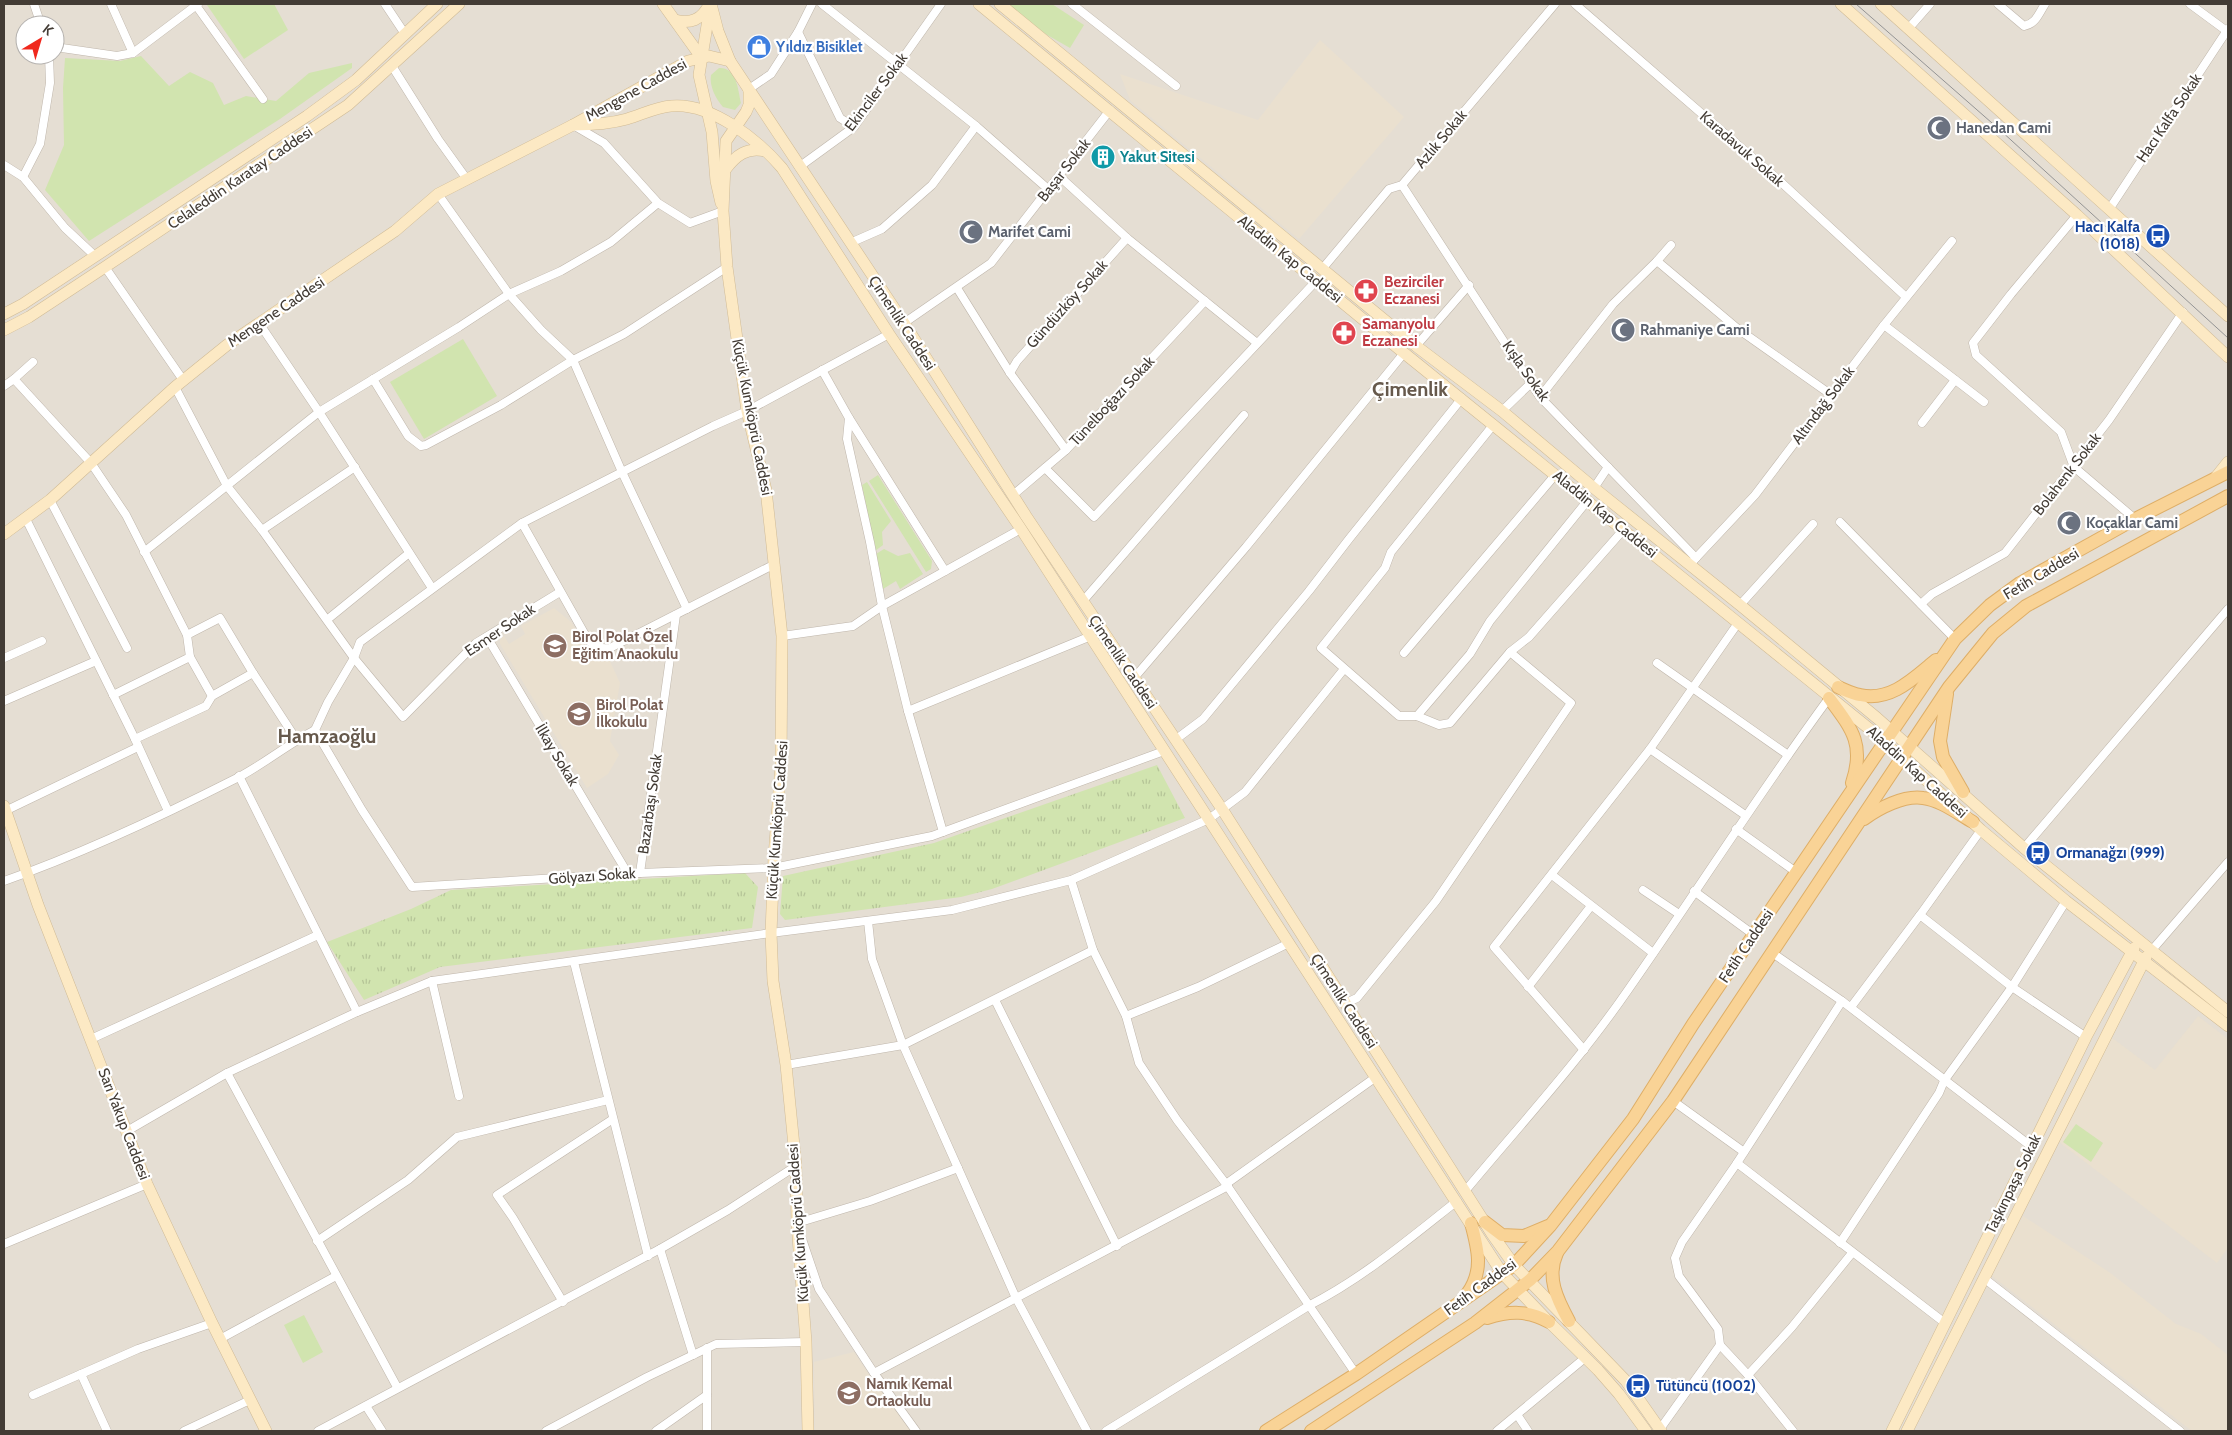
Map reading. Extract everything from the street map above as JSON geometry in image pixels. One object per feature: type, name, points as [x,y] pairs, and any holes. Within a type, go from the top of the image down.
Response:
[{"type":"main road","name":"Fetih Caddesi","points":[[1266,1431],[1356,1374],[1514,1265],[1550,1226],[1633,1119],[1754,934],[1955,639],[1990,605],[2020,583],[2136,519],[2228,472]]},
{"type":"main road","name":"Fetih Caddesi","points":[[1311,1431],[1475,1323],[1530,1280],[1558,1251],[1674,1101],[1901,757],[1949,687],[1993,633],[2026,606],[2228,496]]},
{"type":"main road","points":[[1838,687],[1860,696],[1877,696],[1891,693],[1906,685],[1946,652]]},
{"type":"main road","points":[[1949,687],[1942,715],[1940,741],[1943,758],[1963,792]]},
{"type":"main road","points":[[1829,698],[1854,734],[1858,743],[1858,761],[1847,797]]},
{"type":"main road","points":[[1858,823],[1884,806],[1922,797],[1938,803],[1977,826]]},
{"type":"main road","points":[[1485,1222],[1502,1235],[1524,1236],[1550,1226]]},
{"type":"main road","points":[[1457,1304],[1466,1297],[1478,1272],[1479,1256],[1471,1223]]},
{"type":"main road","points":[[1558,1251],[1554,1260],[1553,1280],[1560,1303],[1569,1321]]},
{"type":"main road","points":[[1475,1323],[1499,1314],[1518,1312],[1538,1316],[1548,1322]]},
{"type":"street","points":[[111,4],[133,53]]},
{"type":"street","points":[[65,48],[117,56],[133,53],[197,4],[263,99]]},
{"type":"street","points":[[385,4],[405,34]]},
{"type":"street","name":"Celaleddin Karatay Caddesi","points":[[4,314],[23,304],[314,111],[356,80],[437,4]]},
{"type":"street","name":"Celaleddin Karatay Caddesi","points":[[4,330],[29,317],[348,106],[459,4]]},
{"type":"street","points":[[663,4],[701,57]]},
{"type":"street","points":[[675,20],[686,22],[696,20],[705,12],[710,4]]},
{"type":"street","name":"Küçük Kumköprü Caddesi","points":[[710,4],[699,75],[708,113],[716,181],[723,211]]},
{"type":"street","name":"Çimenlik Caddesi","points":[[710,4],[730,61],[904,324],[1013,495],[1222,809],[1485,1222],[1514,1265],[1626,1381],[1661,1430]]},
{"type":"street","points":[[749,89],[771,74],[798,32],[812,4]]},
{"type":"street","points":[[822,4],[976,126],[1048,189]]},
{"type":"street","name":"Ekinciler Sokak","points":[[799,167],[854,128],[941,4]]},
{"type":"street","name":"Aladdin Kap Caddesi","points":[[979,4],[1901,757],[1977,826],[2066,901],[2228,1026]]},
{"type":"street","name":"Aladdin Kap Caddesi","points":[[1000,4],[1416,346],[1502,411],[1594,488],[1693,561],[1740,605],[1963,792],[2024,848],[2228,1012]]},
{"type":"street","points":[[1072,4],[1176,86]]},
{"type":"street","name":"Azlık Sokak","points":[[1323,268],[1389,189],[1402,185],[1555,4]]},
{"type":"street","name":"Karadavuk Sokak","points":[[1575,4],[1782,184],[1906,297]]},
{"type":"street","points":[[1841,4],[1956,104],[2183,312],[2228,357]]},
{"type":"street","points":[[1882,4],[2228,316]]},
{"type":"street","points":[[1909,28],[1930,4]]},
{"type":"street","points":[[1998,4],[2024,26],[2030,25],[2036,19],[2045,4]]},
{"type":"street","points":[[2190,4],[2228,31]]},
{"type":"street","name":"Hacı Kalfa Sokak","points":[[2110,208],[2228,31]]},
{"type":"street","points":[[798,32],[840,118],[854,128]]},
{"type":"street","name":"Mengene Caddesi","points":[[4,534],[50,500],[179,383],[226,345],[395,231],[438,194],[466,178],[573,125],[676,66],[701,57],[719,57],[730,61]]},
{"type":"street","points":[[23,177],[40,144],[50,83],[49,65]]},
{"type":"street","points":[[392,66],[438,139],[466,178]]},
{"type":"street","name":"Küçük Kumköprü Caddesi","points":[[749,89],[749,105],[746,112],[726,141],[723,211],[727,267],[747,411],[766,490],[782,636],[782,764],[773,868],[771,933],[773,981],[786,1065],[796,1166],[797,1223],[806,1342],[808,1431]]},
{"type":"street","points":[[1110,110],[1120,101]]},
{"type":"street","name":"Mengene Caddesi","points":[[573,125],[613,123],[670,106],[683,106],[708,113]]},
{"type":"street","name":"Başar Sokak","points":[[904,324],[991,263],[1110,110]]},
{"type":"street","name":"Çimenlik Caddesi","points":[[708,113],[735,127],[768,152],[782,168],[889,334],[1091,636],[1502,1273],[1548,1322],[1586,1357],[1614,1388],[1646,1431]]},
{"type":"street","points":[[573,125],[595,137],[610,149],[658,203],[690,223],[723,211]]},
{"type":"street","points":[[850,243],[882,229],[932,185],[976,126]]},
{"type":"street","points":[[725,170],[734,158],[742,153],[757,150],[768,152]]},
{"type":"street","points":[[4,166],[23,177],[65,228],[95,256]]},
{"type":"street","points":[[1059,176],[1127,238],[1257,343]]},
{"type":"street","name":"Kışla Sokak","points":[[1402,185],[1540,397],[1608,467],[1693,561]]},
{"type":"street","points":[[438,194],[509,294],[541,330],[573,360],[622,472],[687,609]]},
{"type":"street","points":[[144,552],[319,412],[459,327],[509,294],[561,271],[611,242],[658,203]]},
{"type":"street","points":[[2077,215],[2005,301],[1973,343],[1976,355],[2061,432],[2074,467],[2136,519]]},
{"type":"street","name":"Gündüzköy Sokak","points":[[1010,373],[1017,360],[1127,238]]},
{"type":"street","name":"Altındağ Sokak","points":[[1693,561],[1755,495],[1830,394],[1952,241]]},
{"type":"street","points":[[1540,397],[1613,304],[1671,245]]},
{"type":"street","points":[[1657,261],[1738,329],[1830,394]]},
{"type":"street","points":[[105,267],[179,383],[227,486],[328,619],[354,658]]},
{"type":"street","points":[[373,379],[408,436],[421,446],[426,445],[501,405],[573,360],[624,334],[727,267]]},
{"type":"street","points":[[1045,468],[1094,517],[1317,280]]},
{"type":"street","points":[[1416,346],[1468,285]]},
{"type":"street","points":[[956,288],[1010,373],[1066,450]]},
{"type":"street","name":"Tünelboğazı Sokak","points":[[1013,495],[1066,450],[1205,300]]},
{"type":"street","name":"Bolahenk Sokak","points":[[1921,604],[1932,594],[2005,553],[2109,420],[2183,312]]},
{"type":"street","points":[[259,323],[319,412],[408,554],[432,588]]},
{"type":"street","points":[[1884,325],[1984,402]]},
{"type":"street","points":[[4,880],[48,866],[168,811],[239,776],[315,730],[328,702],[354,658],[360,642],[522,523],[713,426],[747,411],[889,334]]},
{"type":"street","points":[[1134,678],[1246,547],[1404,352]]},
{"type":"street","points":[[4,386],[34,362]]},
{"type":"street","points":[[822,370],[849,418],[945,571]]},
{"type":"street","points":[[14,379],[91,463],[126,515],[186,636],[190,657],[212,696]]},
{"type":"street","points":[[1922,422],[1955,380]]},
{"type":"street","points":[[1502,411],[1530,383]]},
{"type":"street","points":[[1175,740],[1203,718],[1215,704],[1309,591],[1462,398]]},
{"type":"street","points":[[1083,601],[1244,415]]},
{"type":"street","points":[[849,418],[847,439],[882,606],[908,711],[943,832]]},
{"type":"street","points":[[1494,424],[1390,552],[1386,568],[1320,648],[1398,716],[1417,716],[1439,725],[1450,723],[1510,652],[1529,637],[1624,529]]},
{"type":"street","points":[[2216,477],[2228,462]]},
{"type":"street","points":[[1594,488],[1608,467]]},
{"type":"street","points":[[262,530],[355,468]]},
{"type":"street","points":[[1404,652],[1556,474]]},
{"type":"street","points":[[50,500],[127,648]]},
{"type":"street","points":[[1417,716],[1470,654],[1490,621],[1588,500]]},
{"type":"street","points":[[26,519],[113,694],[168,811]]},
{"type":"street","points":[[1840,522],[1955,639]]},
{"type":"street","points":[[522,523],[588,640],[594,646],[602,649],[610,648],[775,564]]},
{"type":"street","points":[[1740,605],[1813,524]]},
{"type":"street","points":[[782,636],[854,626],[882,606],[1021,529]]},
{"type":"street","points":[[328,619],[408,554]]},
{"type":"street","name":"Esmer Sokak","points":[[354,658],[403,717],[465,652],[486,636],[560,592]]},
{"type":"street","points":[[2024,848],[2228,609]]},
{"type":"street","name":"Bazarbaşı Sokak","points":[[640,873],[676,615]]},
{"type":"street","points":[[186,636],[220,618],[252,673],[296,740]]},
{"type":"street","points":[[1584,1050],[1494,948],[1650,749],[1738,623]]},
{"type":"street","name":"İlkay Sokak","points":[[486,636],[628,874]]},
{"type":"street","points":[[908,711],[1091,636]]},
{"type":"street","points":[[4,658],[42,641]]},
{"type":"street","points":[[1346,1003],[1357,998],[1436,901],[1571,703],[1510,652]]},
{"type":"street","points":[[113,694],[190,657]]},
{"type":"street","points":[[4,701],[96,661]]},
{"type":"street","points":[[1657,663],[1788,755]]},
{"type":"street","points":[[127,1131],[227,1072],[357,1012],[432,981],[771,933],[952,910],[1071,880],[1209,819],[1245,792],[1344,669]]},
{"type":"street","points":[[5,809],[206,706],[212,696],[252,673]]},
{"type":"street","points":[[1466,1190],[1584,1050],[1627,992],[1745,815],[1829,698]]},
{"type":"street","name":"Gölyazı Sokak","points":[[315,730],[362,810],[412,887],[640,873],[773,868],[932,836],[1164,751]]},
{"type":"street","points":[[1650,749],[1745,815]]},
{"type":"street","points":[[239,776],[357,1012]]},
{"type":"street","name":"Sarı Yakup Caddesi","points":[[5,809],[27,873],[147,1184],[212,1323],[266,1431]]},
{"type":"street","points":[[1851,1007],[1920,914],[1977,826]]},
{"type":"street","points":[[1736,829],[1796,872]]},
{"type":"street","points":[[1907,1431],[1985,1279],[2142,961],[2228,862]]},
{"type":"street","points":[[1552,875],[1653,953]]},
{"type":"street","points":[[1071,880],[1093,950],[1126,1016],[1139,1063],[1177,1120],[1227,1185],[1356,1374]]},
{"type":"street","points":[[1643,890],[1679,914]]},
{"type":"street","points":[[1694,891],[1754,934]]},
{"type":"street","points":[[1840,1244],[1939,1093],[1944,1081],[2012,987],[2066,901]]},
{"type":"street","points":[[1528,987],[1591,906]]},
{"type":"street","points":[[1920,914],[2012,987],[2086,1037]]},
{"type":"street","points":[[868,921],[872,959],[903,1045],[1016,1298],[1087,1431]]},
{"type":"street","points":[[91,1039],[318,936]]},
{"type":"street","name":"Taşkınpaşa Sokak","points":[[1892,1431],[2086,1037],[2130,952],[2140,940]]},
{"type":"street","points":[[1126,1016],[1198,987],[1289,943]]},
{"type":"street","points":[[786,1065],[903,1045],[1093,950]]},
{"type":"street","points":[[1772,952],[1851,1007],[1944,1081],[2032,1146]]},
{"type":"street","points":[[574,962],[648,1256]]},
{"type":"street","points":[[432,981],[459,1096]]},
{"type":"street","points":[[995,1000],[1117,1246]]},
{"type":"street","points":[[1793,1431],[1748,1375],[1720,1345],[1718,1329],[1679,1276],[1675,1258],[1682,1242],[1744,1152],[1842,1001]]},
{"type":"street","points":[[227,1072],[317,1241],[398,1387]]},
{"type":"street","points":[[874,1373],[1117,1246],[1227,1185],[1376,1076]]},
{"type":"street","points":[[317,1241],[408,1180],[457,1138],[608,1100]]},
{"type":"street","points":[[1674,1101],[1744,1152]]},
{"type":"street","points":[[563,1302],[513,1218],[496,1195],[613,1119]]},
{"type":"street","points":[[1737,1162],[1840,1244],[1946,1323]]},
{"type":"street","points":[[318,1431],[648,1256],[728,1210],[796,1166]]},
{"type":"street","points":[[916,1431],[874,1373],[819,1289],[797,1223],[870,1201],[958,1168]]},
{"type":"street","points":[[4,1244],[147,1184]]},
{"type":"street","points":[[1106,1431],[1324,1297],[1390,1254],[1457,1201]]},
{"type":"street","points":[[660,1249],[692,1355]]},
{"type":"street","points":[[1748,1375],[1792,1327],[1852,1253]]},
{"type":"street","points":[[220,1339],[336,1276]]},
{"type":"street","points":[[1985,1279],[2180,1431]]},
{"type":"street","points":[[33,1396],[138,1349],[212,1323]]},
{"type":"street","points":[[546,1431],[716,1344],[806,1342]]},
{"type":"street","points":[[1661,1430],[1720,1345]]},
{"type":"street","points":[[707,1348],[707,1431]]},
{"type":"street","points":[[1497,1431],[1518,1416],[1586,1357]]},
{"type":"street","points":[[81,1374],[107,1431]]},
{"type":"street","points":[[656,1431],[707,1395]]},
{"type":"street","points":[[184,1431],[201,1428],[250,1400]]},
{"type":"street","points":[[366,1406],[382,1431]]},
{"type":"street","points":[[1518,1416],[1528,1431]]},
{"type":"shaded area","points":[[4,4],[2228,4],[2228,1431],[4,1431]]},
{"type":"shaded area","points":[[1320,40],[1404,117],[1299,239],[1130,100],[1120,74],[1258,120]]},
{"type":"shaded area","name":"Birol Polat İlkokulu","points":[[554,608],[571,622],[590,654],[608,657],[620,683],[610,741],[619,755],[608,774],[587,788],[500,644],[500,640],[504,636],[509,644],[525,634],[521,626]]},
{"type":"shaded area","points":[[2198,1016],[2228,1039],[2228,1248],[2217,1263],[2059,1142],[2111,1037],[2155,1070]]},
{"type":"shaded area","points":[[2023,1216],[2109,1272],[2176,1324],[2201,1334],[2228,1355],[2228,1431],[2192,1431],[1992,1276]]},
{"type":"shaded area","name":"Namık Kemal Ortaokulu","points":[[854,1352],[873,1381],[913,1431],[815,1431],[814,1362]]},
{"type":"green space","points":[[208,4],[274,4],[288,30],[244,59]]},
{"type":"green space","points":[[1002,4],[1052,4],[1084,25],[1070,48],[1028,24]]},
{"type":"green space","points":[[141,56],[169,86],[190,72],[213,83],[224,105],[246,96],[276,101],[309,73],[352,63],[352,68],[280,119],[89,241],[45,190],[64,145],[63,88],[65,58],[120,61]]},
{"type":"green space","points":[[719,68],[730,71],[736,80],[741,103],[735,110],[723,107],[714,92],[711,84],[711,75]]},
{"type":"green space","points":[[463,339],[497,396],[424,439],[390,382]]},
{"type":"green space","points":[[878,475],[932,561],[931,569],[926,572],[869,481]]},
{"type":"green space","points":[[867,482],[891,521],[882,532],[883,545],[875,551],[862,485]]},
{"type":"green space","points":[[884,549],[898,556],[910,553],[923,574],[900,589],[896,581],[883,589],[876,554]]},
{"type":"green space","points":[[1157,765],[1185,818],[992,889],[961,897],[785,920],[780,914],[783,876],[934,843]]},
{"type":"green space","points":[[745,873],[758,887],[752,928],[440,967],[364,1000],[327,942],[411,909],[451,890]]},
{"type":"green space","points":[[2076,1124],[2103,1143],[2091,1162],[2063,1142]]},
{"type":"green space","points":[[304,1315],[323,1352],[303,1363],[284,1325]]},
{"type":"tram line","points":[[1856,4],[2000,130],[2228,338]]},
{"type":"place","name":"Yıldız Bisiklet","points":[[759,47]]},
{"type":"place","name":"Hanedan Cami","points":[[1939,128]]},
{"type":"place","name":"Yakut Sitesi","points":[[1103,157]]},
{"type":"place","name":"Marifet Cami","points":[[971,232]]},
{"type":"place","name":"Hacı Kalfa (1018)","points":[[2158,236]]},
{"type":"place","name":"Bezirciler Eczanesi","points":[[1366,291]]},
{"type":"place","name":"Rahmaniye Cami","points":[[1623,330]]},
{"type":"place","name":"Samanyolu Eczanesi","points":[[1344,333]]},
{"type":"place","name":"Koçaklar Cami","points":[[2069,523]]},
{"type":"place","name":"Birol Polat Özel Eğitim Anaokulu","points":[[555,646]]},
{"type":"place","name":"Birol Polat İlkokulu","points":[[579,714]]},
{"type":"place","name":"Ormanağzı (999)","points":[[2038,853]]},
{"type":"place","name":"Tütüncü (1002)","points":[[1638,1386]]},
{"type":"place","name":"Namık Kemal Ortaokulu","points":[[849,1393]]},
{"type":"district","name":"Çimenlik","points":[[1410,389]]},
{"type":"district","name":"Hamzaoğlu","points":[[327,736]]}]
